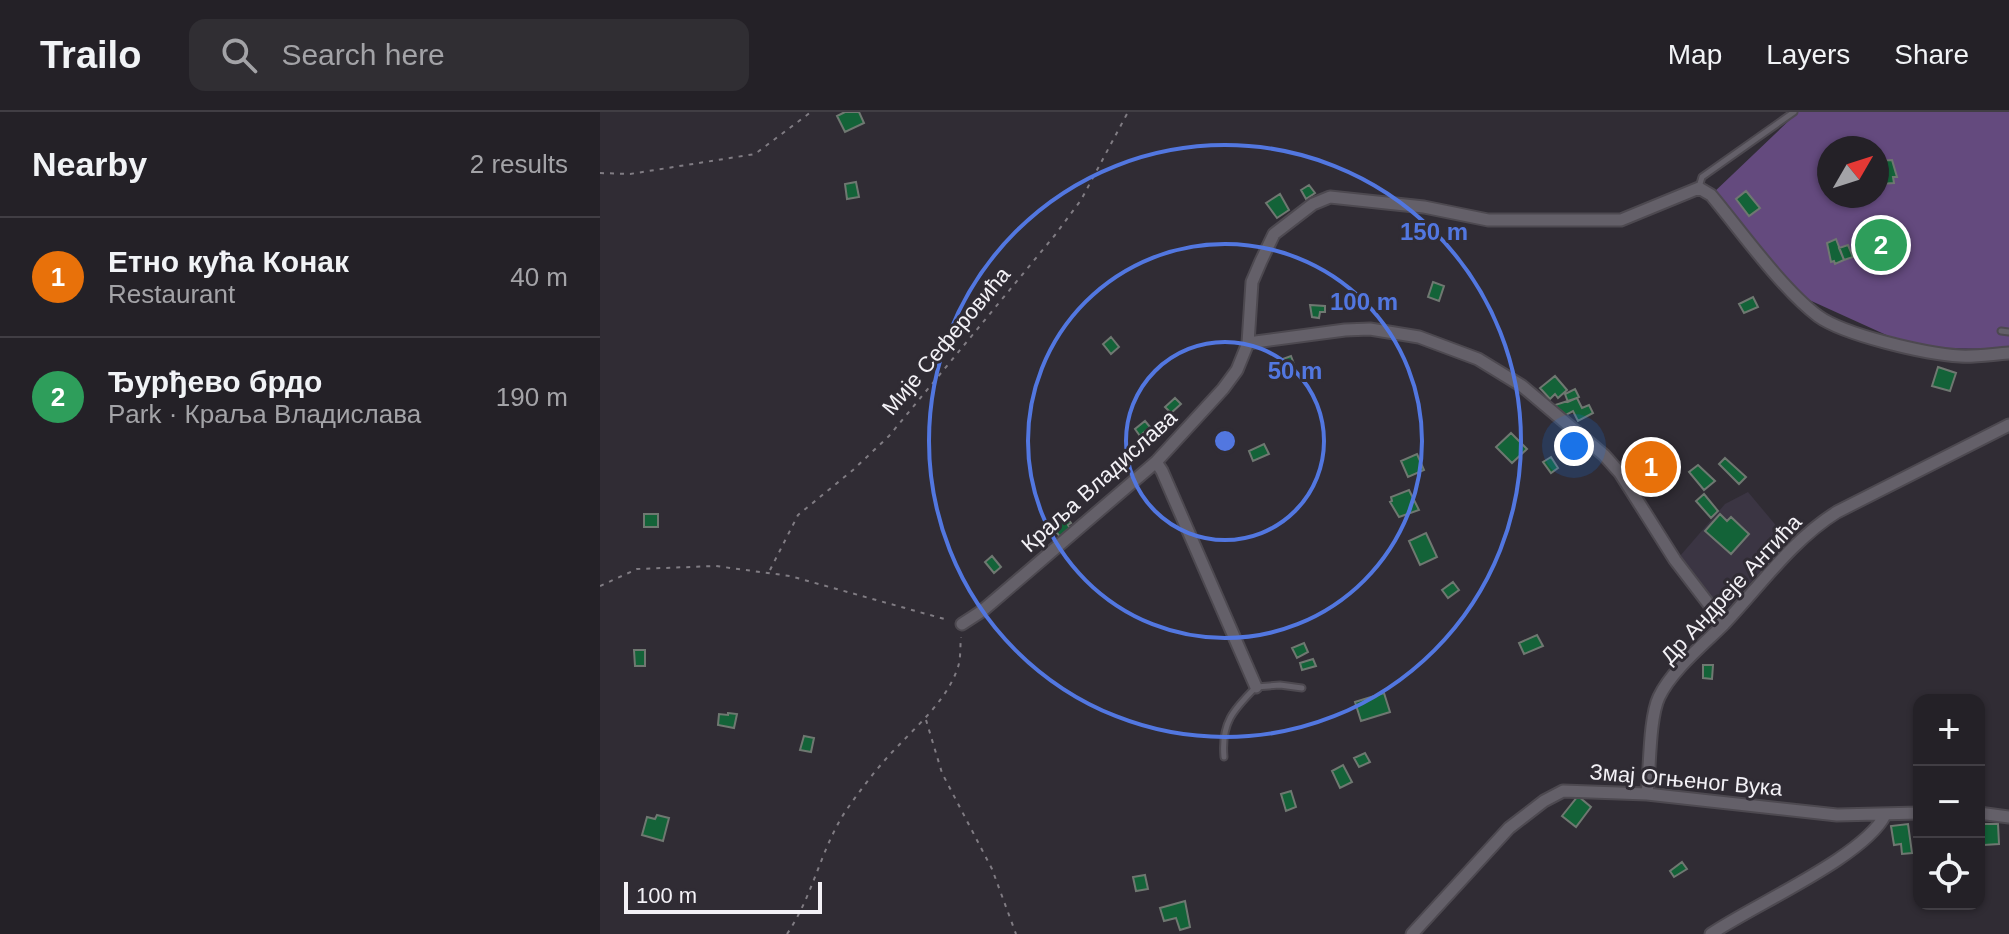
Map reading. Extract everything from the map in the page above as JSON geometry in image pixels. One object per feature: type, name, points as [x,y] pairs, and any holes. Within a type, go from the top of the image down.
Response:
[{"type":"street","name":"Краља Владислава","points":[[962,624],[982,611],[1156,462],[1223,389],[1237,370],[1248,343],[1252,282],[1274,234],[1313,204],[1330,197],[1424,207],[1488,220],[1621,220],[1699,188]]},
{"type":"street","points":[[1699,188],[1711,195],[1787,285],[1818,316],[1890,343],[1959,356],[2009,353]]},
{"type":"street","points":[[1248,343],[1370,329],[1419,337],[1478,359],[1522,386],[1604,455],[1627,483],[1675,560],[1724,624]]},
{"type":"street","name":"Др Андреје Антића","points":[[1647,794],[1659,697],[1688,658],[1724,624],[1794,547],[1822,521],[2009,425]]},
{"type":"street","points":[[1156,462],[1256,687]]},
{"type":"street","name":"Змај Огњеног Вука","points":[[1412,934],[1509,828],[1552,796],[1581,790],[1647,794],[1837,815],[1913,813]]},
{"type":"street","points":[[1985,814],[2009,817]]},
{"type":"street","points":[[1711,934],[1835,861],[1877,827],[1885,815]]},
{"type":"lane","points":[[1699,188],[1702,177],[1794,112]]},
{"type":"lane","points":[[2001,331],[2009,332]]},
{"type":"lane","points":[[1224,757],[1225,729],[1237,707],[1256,687],[1280,685],[1302,688]]},
{"type":"path","points":[[600,173],[630,174],[755,154],[811,112]]},
{"type":"path","name":"Мије Сеферовића","points":[[769,572],[798,515],[889,436],[1055,235],[1081,200],[1128,112]]},
{"type":"path","points":[[600,586],[637,569],[716,566],[769,572],[962,624],[958,667],[926,719],[897,746],[844,814],[826,847],[801,913],[787,934]]},
{"type":"path","points":[[926,719],[942,773],[992,869],[1016,934]]},
{"type":"shaded area","points":[[1798,112],[2009,112],[2009,349],[1915,348],[1796,294],[1711,195]]},
{"type":"shaded area","points":[[1748,492],[1789,541],[1727,608],[1718,609],[1680,556],[1725,504]]},
{"type":"building","points":[[845,112],[859,112],[864,123],[845,132],[837,116]]},
{"type":"building","points":[[1889,160],[1892,160],[1897,177],[1893,177],[1894,183],[1889,183]]},
{"type":"building","points":[[856,182],[859,197],[847,199],[845,184]]},
{"type":"building","points":[[1309,185],[1315,193],[1306,199],[1301,190]]},
{"type":"building","points":[[1746,191],[1760,208],[1749,216],[1736,199]]},
{"type":"building","points":[[1280,194],[1289,210],[1277,218],[1266,203]]},
{"type":"building","points":[[1836,239],[1844,260],[1835,264],[1831,262],[1827,243]]},
{"type":"building","points":[[1848,245],[1853,257],[1844,260],[1839,248]]},
{"type":"building","points":[[1433,282],[1444,286],[1439,301],[1428,297]]},
{"type":"building","points":[[1753,297],[1758,307],[1744,313],[1739,304]]},
{"type":"building","points":[[1310,305],[1325,306],[1325,312],[1320,312],[1319,318],[1312,317]]},
{"type":"building","points":[[1111,337],[1119,347],[1111,354],[1103,344]]},
{"type":"building","points":[[1291,356],[1294,364],[1280,370],[1277,361]]},
{"type":"building","points":[[1938,367],[1956,373],[1950,391],[1932,386]]},
{"type":"building","points":[[1555,376],[1567,390],[1558,398],[1555,394],[1550,399],[1540,388]]},
{"type":"building","points":[[1575,389],[1579,397],[1568,402],[1565,394]]},
{"type":"building","points":[[1175,398],[1181,404],[1171,413],[1165,407]]},
{"type":"building","points":[[1577,398],[1582,408],[1589,405],[1593,413],[1578,421],[1573,411],[1562,417],[1555,405]]},
{"type":"building","points":[[1145,421],[1150,427],[1140,436],[1135,429]]},
{"type":"building","points":[[1511,433],[1527,449],[1512,463],[1496,447]]},
{"type":"building","points":[[1264,444],[1269,454],[1253,461],[1249,451]]},
{"type":"building","points":[[1665,444],[1678,461],[1670,467],[1658,449]]},
{"type":"building","points":[[1658,449],[1670,467],[1644,486],[1631,468]]},
{"type":"building","points":[[1417,454],[1424,470],[1408,477],[1401,461]]},
{"type":"building","points":[[1551,457],[1558,468],[1551,473],[1543,462]]},
{"type":"building","points":[[1725,458],[1746,477],[1739,484],[1719,464]]},
{"type":"building","points":[[1698,465],[1715,481],[1704,490],[1689,472]]},
{"type":"building","points":[[1409,490],[1419,510],[1399,517],[1390,502],[1391,497]]},
{"type":"building","points":[[1704,494],[1718,511],[1711,518],[1696,501]]},
{"type":"building","points":[[644,514],[658,514],[658,527],[644,527]]},
{"type":"building","points":[[1720,514],[1727,521],[1731,517],[1749,534],[1731,554],[1705,531]]},
{"type":"building","points":[[1065,515],[1071,523],[1068,525],[1071,530],[1061,538],[1051,525]]},
{"type":"building","points":[[1426,533],[1437,557],[1420,565],[1409,541]]},
{"type":"building","points":[[992,556],[1001,567],[994,573],[985,562]]},
{"type":"building","points":[[1453,582],[1459,590],[1448,598],[1442,590]]},
{"type":"building","points":[[1537,635],[1543,646],[1524,654],[1519,643]]},
{"type":"building","points":[[1304,643],[1308,652],[1297,658],[1292,648]]},
{"type":"building","points":[[634,650],[645,650],[645,666],[635,666]]},
{"type":"building","points":[[1313,659],[1316,666],[1302,670],[1300,663]]},
{"type":"building","points":[[1703,665],[1713,665],[1712,679],[1703,678]]},
{"type":"building","points":[[1384,693],[1390,712],[1361,721],[1355,702]]},
{"type":"building","points":[[719,714],[737,714],[734,728],[718,725]]},
{"type":"building","points":[[804,736],[814,738],[811,752],[800,750]]},
{"type":"building","points":[[1365,753],[1370,762],[1359,767],[1354,758]]},
{"type":"building","points":[[1343,765],[1352,782],[1340,788],[1332,771]]},
{"type":"building","points":[[1291,791],[1296,807],[1286,811],[1281,794]]},
{"type":"building","points":[[1578,796],[1591,807],[1576,827],[1562,816]]},
{"type":"building","points":[[657,815],[669,818],[663,841],[642,835],[647,817],[655,819]]},
{"type":"building","points":[[1908,824],[1912,853],[1902,854],[1901,844],[1894,845],[1891,826]]},
{"type":"building","points":[[1985,824],[1998,824],[1999,844],[1985,845]]},
{"type":"building","points":[[1682,862],[1687,869],[1674,877],[1670,871]]},
{"type":"building","points":[[1145,875],[1148,889],[1136,891],[1133,877]]},
{"type":"building","points":[[1185,901],[1190,927],[1180,930],[1176,918],[1164,921],[1160,908]]},
{"type":"place","name":"Ђурђево брдо","points":[[1881,245]]},
{"type":"place","name":"Етно кућа Конак","points":[[1651,467]]}]
